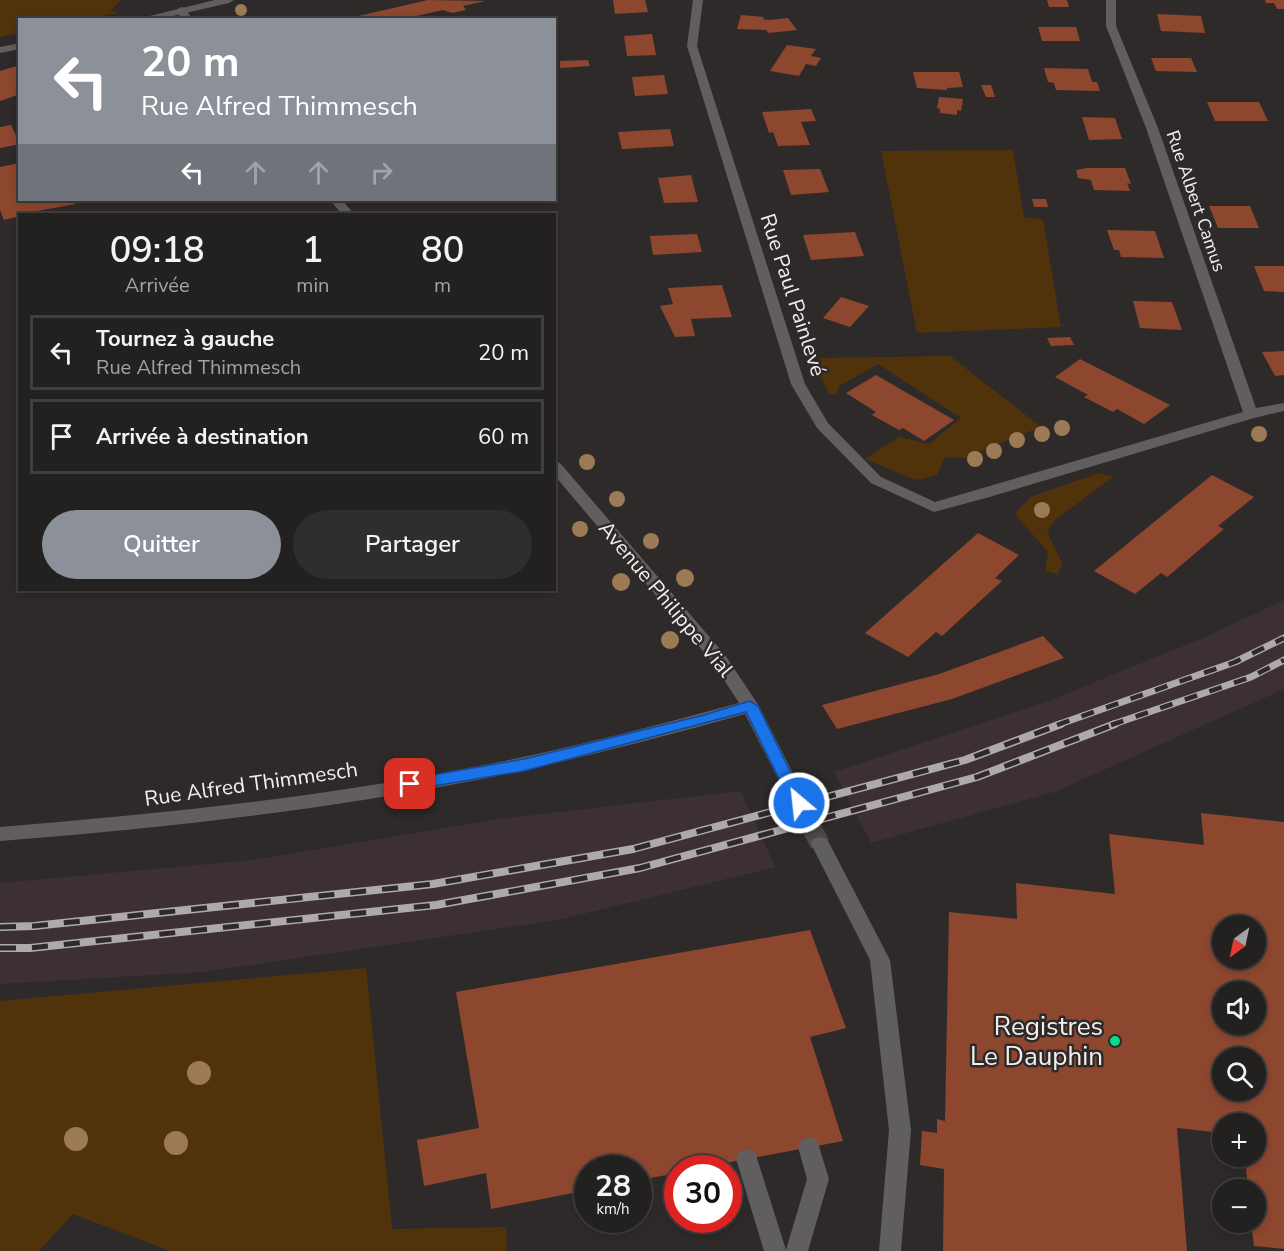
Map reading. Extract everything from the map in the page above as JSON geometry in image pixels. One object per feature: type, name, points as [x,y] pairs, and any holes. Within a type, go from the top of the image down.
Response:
[{"type":"street","points":[[169,0],[187,18]]},
{"type":"street","points":[[147,18],[229,0]]},
{"type":"street","name":"Rue Paul Painlevé","points":[[698,0],[692,46],[798,384],[822,425],[876,480],[934,507],[1251,414],[1284,407]]},
{"type":"street","name":"Rue Albert Camus","points":[[1111,0],[1111,26],[1152,128],[1251,414]]},
{"type":"street","points":[[0,50],[18,46]]},
{"type":"street","points":[[337,201],[347,213]]},
{"type":"street","name":"Avenue Philippe Vial","points":[[556,467],[719,659],[750,706],[799,803]]},
{"type":"street","name":"Rue Alfred Thimmesch","points":[[0,834],[97,827],[272,807],[524,765],[704,720],[750,706]]},
{"type":"street","points":[[820,844],[880,960],[900,1130],[890,1251]]},
{"type":"street","points":[[797,1251],[818,1179],[808,1147]]},
{"type":"street","points":[[747,1159],[775,1251]]},
{"type":"shaded area","points":[[0,0],[121,0],[110,11],[119,13],[92,18],[18,18],[18,33],[0,37]]},
{"type":"shaded area","points":[[1013,150],[1024,217],[1043,220],[1061,327],[917,333],[881,151]]},
{"type":"shaded area","points":[[950,356],[1041,427],[964,458],[945,457],[937,475],[916,480],[865,459],[899,437],[929,444],[961,418],[878,364],[839,386],[837,394],[829,394],[822,379],[820,358]]},
{"type":"shaded area","points":[[1099,473],[1113,477],[1055,520],[1047,532],[1062,563],[1058,574],[1045,571],[1048,552],[1015,514],[1030,497]]},
{"type":"shaded area","points":[[1284,600],[1284,689],[1057,791],[871,843],[834,772],[1046,702],[1203,638]]},
{"type":"shaded area","points":[[741,791],[775,867],[558,920],[203,972],[0,984],[0,883],[254,860],[500,819]]},
{"type":"shaded area","points":[[366,968],[392,1229],[506,1227],[507,1251],[170,1251],[73,1214],[39,1251],[0,1251],[0,1001]]},
{"type":"building","points":[[428,0],[485,1],[463,6],[466,10],[452,13],[443,10],[407,18],[350,18]]},
{"type":"building","points":[[613,0],[645,0],[648,12],[615,14]]},
{"type":"building","points":[[1047,0],[1067,0],[1069,7],[1049,7]]},
{"type":"building","points":[[1265,0],[1284,0],[1284,9],[1277,9],[1274,3],[1266,3]]},
{"type":"building","points":[[1157,14],[1201,16],[1205,33],[1161,31]]},
{"type":"building","points":[[741,15],[764,17],[763,19],[769,20],[788,18],[797,30],[769,33],[766,30],[737,29]]},
{"type":"building","points":[[1038,27],[1076,27],[1080,41],[1042,41]]},
{"type":"building","points":[[652,34],[656,55],[627,56],[624,36]]},
{"type":"building","points":[[787,45],[816,49],[811,56],[821,58],[816,66],[806,64],[799,76],[770,71]]},
{"type":"building","points":[[1151,58],[1191,58],[1197,72],[1156,71]]},
{"type":"building","points":[[588,60],[590,66],[560,68],[560,61]]},
{"type":"building","points":[[18,66],[18,95],[0,101],[0,71]]},
{"type":"building","points":[[1044,68],[1088,69],[1092,82],[1097,82],[1100,91],[1056,90],[1054,83],[1048,82]]},
{"type":"building","points":[[913,72],[959,72],[963,87],[947,88],[947,90],[917,88]]},
{"type":"building","points":[[664,75],[668,94],[635,96],[632,77]]},
{"type":"building","points":[[981,85],[991,85],[995,97],[986,97]]},
{"type":"building","points":[[939,97],[963,99],[961,111],[957,110],[957,115],[940,113],[940,109],[937,108]]},
{"type":"building","points":[[1207,102],[1259,102],[1268,121],[1215,121]]},
{"type":"building","points":[[811,109],[816,121],[801,122],[810,145],[778,146],[773,132],[769,133],[762,112]]},
{"type":"building","points":[[1082,117],[1115,118],[1122,139],[1089,140]]},
{"type":"building","points":[[11,125],[18,144],[0,148],[0,127]]},
{"type":"building","points":[[670,129],[674,146],[622,149],[618,132]]},
{"type":"building","points":[[18,163],[18,201],[72,201],[76,204],[18,213],[18,216],[4,220],[0,210],[0,167]]},
{"type":"building","points":[[1125,168],[1131,184],[1127,183],[1130,191],[1094,190],[1091,180],[1078,178],[1076,170]]},
{"type":"building","points":[[820,169],[829,192],[791,195],[783,170]]},
{"type":"building","points":[[691,175],[698,202],[664,203],[658,178]]},
{"type":"building","points":[[1032,199],[1046,199],[1048,207],[1034,207]]},
{"type":"building","points":[[1209,206],[1250,206],[1259,228],[1218,228]]},
{"type":"building","points":[[1107,230],[1155,231],[1164,258],[1121,257],[1119,250],[1114,250]]},
{"type":"building","points":[[855,232],[864,256],[811,260],[803,235]]},
{"type":"building","points":[[697,234],[702,252],[653,255],[650,236]]},
{"type":"building","points":[[1254,266],[1284,266],[1284,292],[1264,291]]},
{"type":"building","points":[[722,285],[732,317],[691,319],[695,336],[675,337],[660,306],[673,304],[668,288]]},
{"type":"building","points":[[841,297],[869,306],[850,327],[823,318]]},
{"type":"building","points":[[1133,301],[1172,302],[1182,330],[1140,328]]},
{"type":"building","points":[[1070,337],[1074,345],[1051,346],[1047,338]]},
{"type":"building","points":[[1284,351],[1284,375],[1275,376],[1262,352]]},
{"type":"building","points":[[1080,359],[1170,405],[1144,424],[1117,409],[1113,412],[1084,397],[1088,395],[1055,377]]},
{"type":"building","points":[[876,375],[954,420],[924,441],[903,428],[899,430],[872,415],[876,412],[846,393]]},
{"type":"building","points":[[1212,475],[1254,497],[1218,526],[1224,529],[1167,577],[1161,573],[1135,594],[1094,571]]},
{"type":"building","points":[[978,533],[1019,555],[995,578],[1002,581],[942,636],[936,632],[908,657],[865,633]]},
{"type":"building","points":[[1043,636],[1064,658],[952,699],[837,729],[822,705],[939,674]]},
{"type":"building","name":"Registres Le Dauphin","points":[[1201,813],[1284,822],[1284,1249],[1254,1246],[1252,1233],[1266,1233],[1266,1179],[1247,1179],[1246,1167],[1266,1167],[1266,1113],[1212,1113],[1212,1132],[1177,1128],[1187,1251],[943,1251],[944,1169],[920,1165],[922,1131],[937,1133],[937,1119],[945,1121],[949,912],[1017,919],[1016,883],[1115,894],[1109,834],[1204,845]]},
{"type":"building","points":[[810,930],[846,1028],[810,1037],[843,1141],[742,1160],[742,1155],[664,1155],[664,1176],[652,1178],[652,1155],[574,1155],[574,1193],[491,1209],[486,1173],[424,1186],[417,1140],[479,1128],[456,992]]},
{"type":"tunnel","points":[[799,803],[820,844]]},
{"type":"railway","points":[[1057,725],[1235,662],[1284,638]]},
{"type":"railway","points":[[1111,725],[1251,677],[1284,660]]},
{"type":"railway","points":[[0,927],[34,926],[433,884],[633,849],[965,760],[1061,724]]},
{"type":"railway","points":[[0,948],[30,948],[436,905],[640,868],[977,777],[1115,724]]},
{"type":"place","name":"Registres Le Dauphin","points":[[1115,1041]]},
{"type":"route","points":[[410,784],[524,765],[704,720],[750,706],[799,803]]}]
